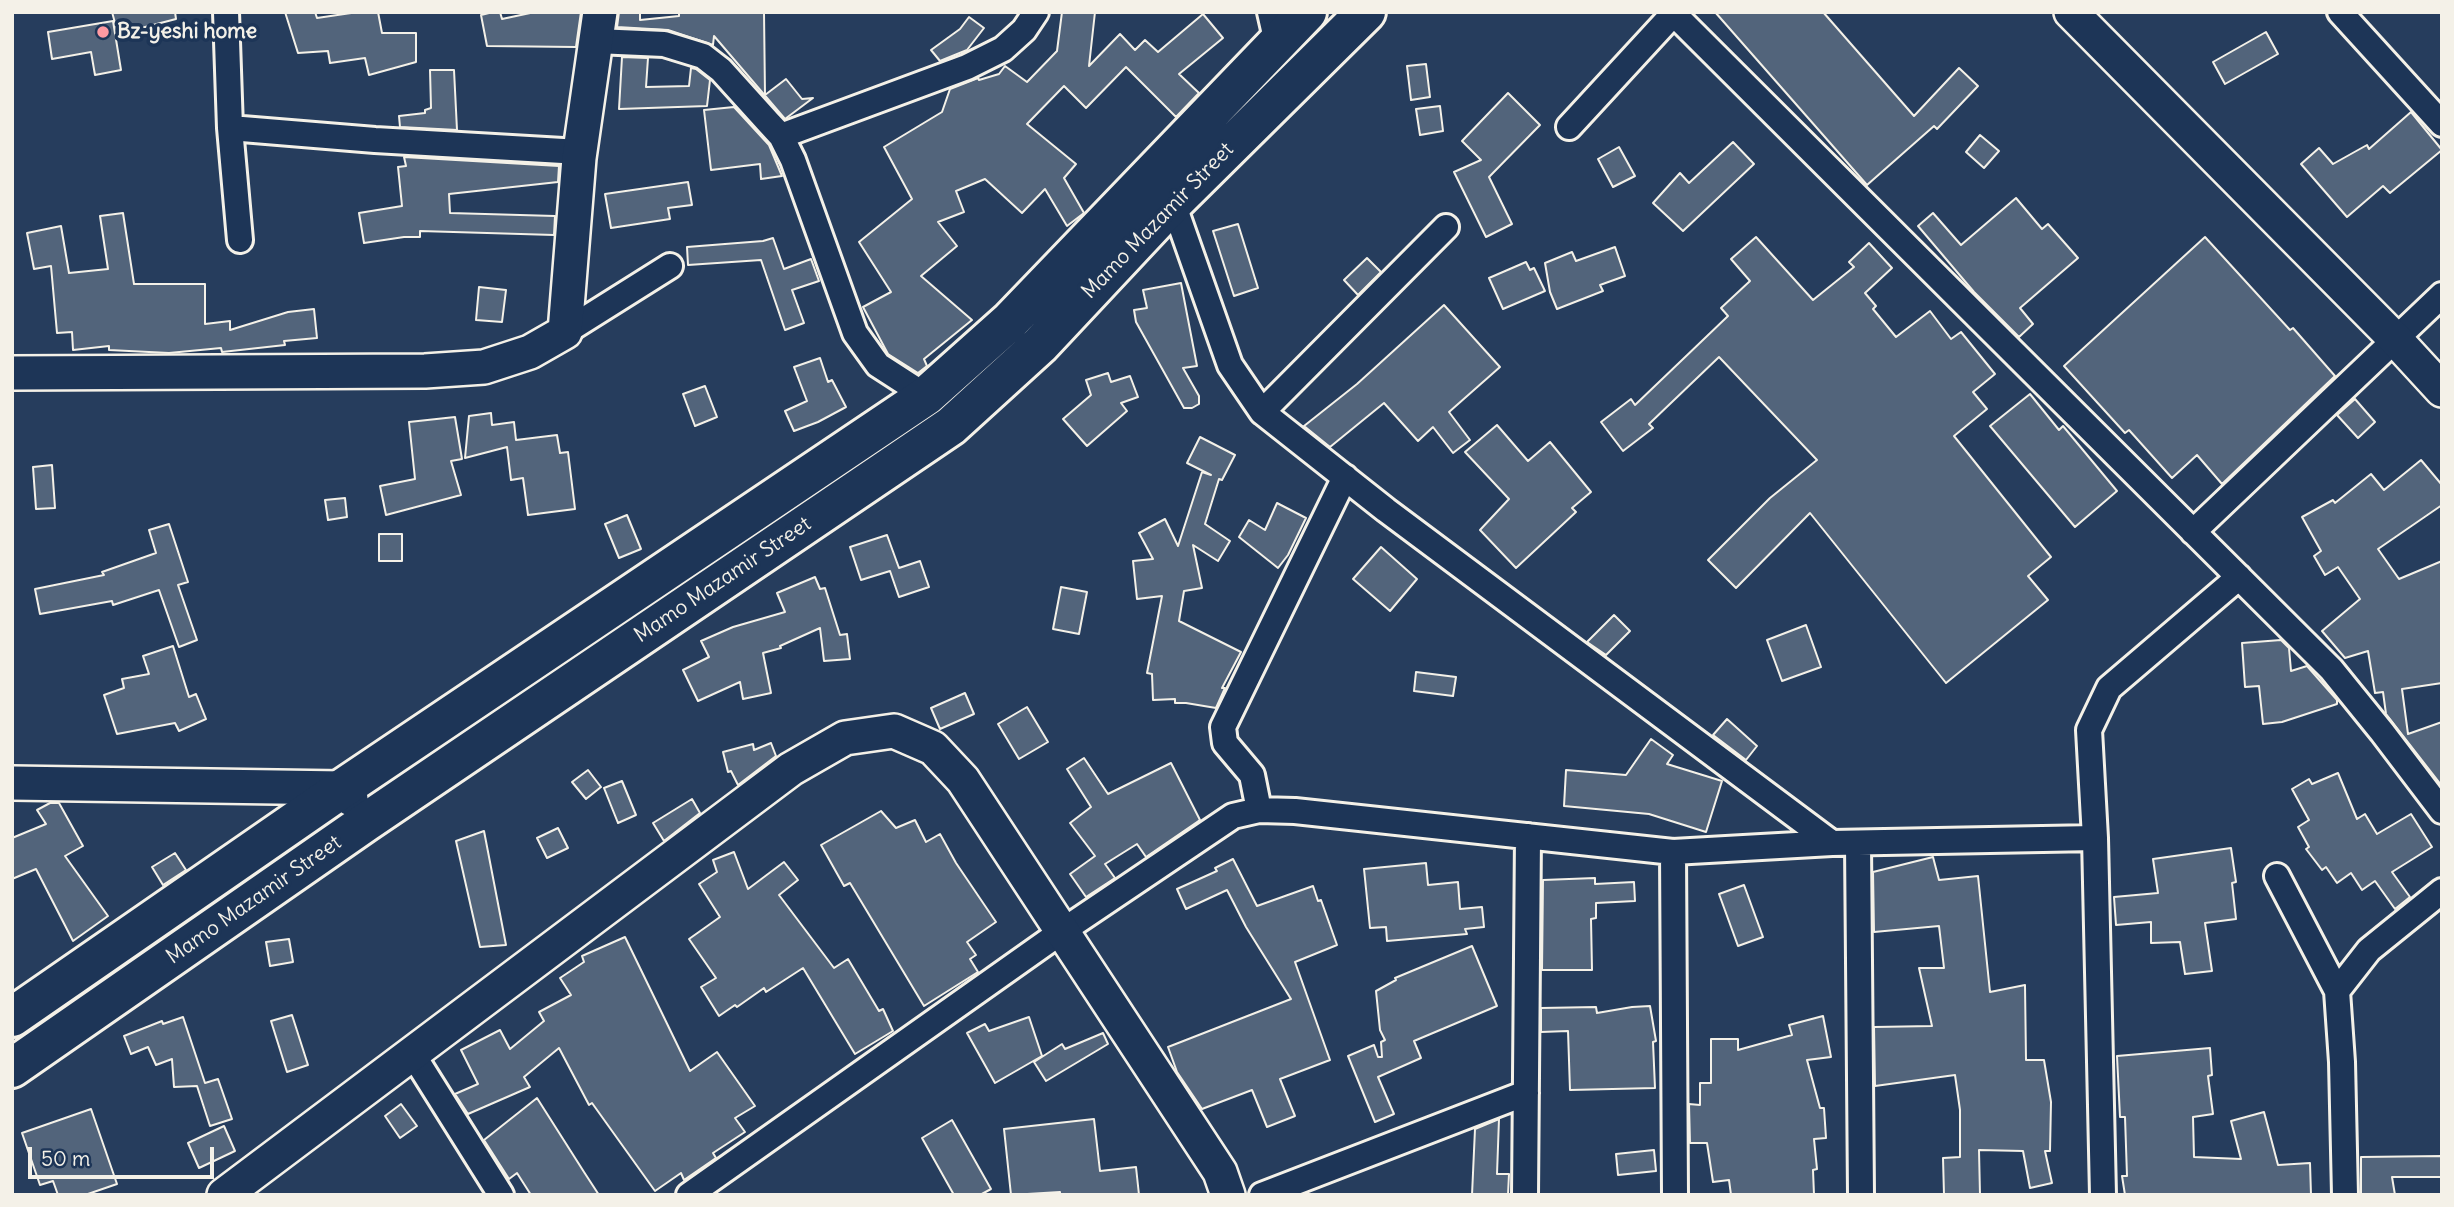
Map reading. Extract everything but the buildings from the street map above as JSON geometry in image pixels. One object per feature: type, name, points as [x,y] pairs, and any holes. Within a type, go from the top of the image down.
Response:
[{"type":"main road","name":"Mamo Mazamir Street","points":[[12,1068],[366,822],[951,426],[1040,345],[1160,191],[1273,28],[1307,12]]},
{"type":"main road","name":"Mamo Mazamir Street","points":[[12,1017],[343,788],[926,396],[1366,12]]},
{"type":"street","points":[[226,12],[230,128],[240,240]]},
{"type":"street","points":[[781,136],[967,67],[1003,49],[1024,30],[1036,12]]},
{"type":"street","points":[[2071,12],[2396,340],[2442,390]]},
{"type":"street","points":[[2340,12],[2442,124]]},
{"type":"street","points":[[1569,127],[1674,13],[2331,669],[2442,811]]},
{"type":"street","points":[[565,332],[580,152],[598,26],[704,57],[722,70],[781,136],[793,160],[855,333],[878,365],[926,396]]},
{"type":"street","points":[[230,128],[580,152]]},
{"type":"street","points":[[1160,191],[1230,365],[1262,412],[1385,510],[1832,843]]},
{"type":"street","points":[[1262,412],[1446,228]]},
{"type":"street","points":[[12,373],[425,370],[484,367],[530,352],[670,266]]},
{"type":"street","points":[[2193,532],[2442,295]]},
{"type":"street","points":[[1259,810],[1252,775],[1225,743],[1223,727],[1345,477]]},
{"type":"street","points":[[2103,1195],[2095,838],[2089,730],[2109,688],[2239,576]]},
{"type":"street","points":[[231,1193],[791,769],[845,737],[894,731],[933,748],[963,780],[1220,1172],[1228,1195]]},
{"type":"street","points":[[12,783],[343,788],[366,822]]},
{"type":"street","points":[[689,1195],[1061,932],[1233,816],[1259,810],[1296,811],[1673,852],[1832,843],[2095,838]]},
{"type":"street","points":[[1525,1195],[1528,836]]},
{"type":"street","points":[[1858,844],[1861,1195]]},
{"type":"street","points":[[1673,852],[1675,1195]]},
{"type":"street","points":[[2277,876],[2337,991],[2342,1062],[2344,1195]]},
{"type":"street","points":[[2337,991],[2369,950],[2442,891]]},
{"type":"street","points":[[412,1054],[501,1195]]},
{"type":"street","points":[[1262,1195],[1526,1093]]},
{"type":"place","name":"Bz-yeshi home","points":[[103,32]]}]
